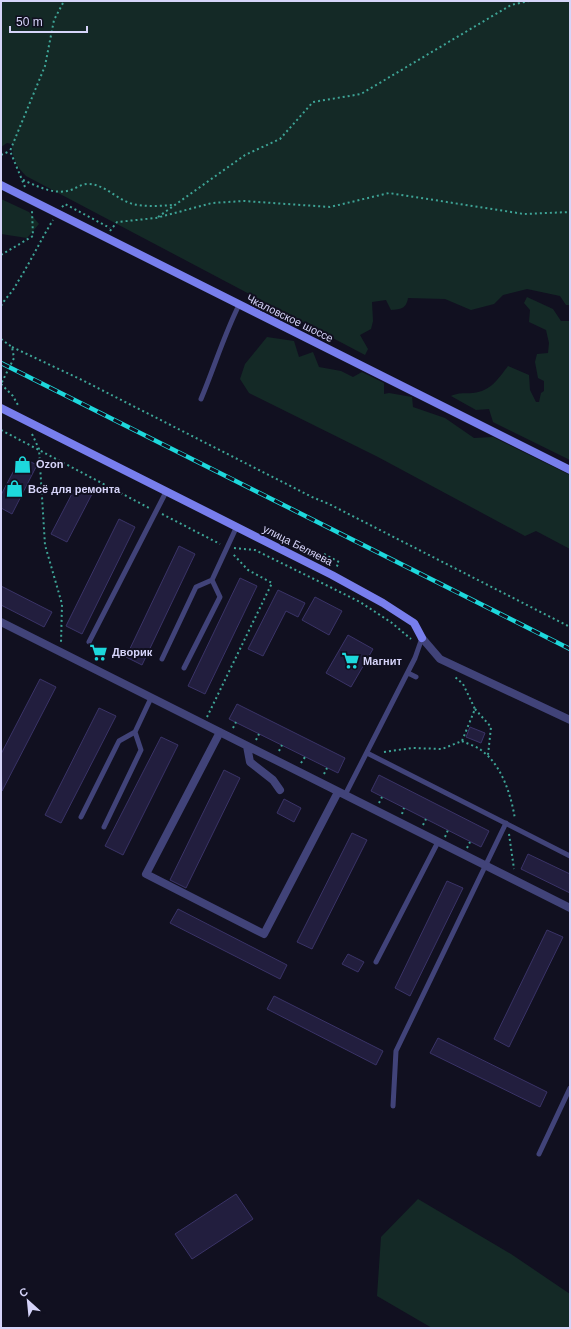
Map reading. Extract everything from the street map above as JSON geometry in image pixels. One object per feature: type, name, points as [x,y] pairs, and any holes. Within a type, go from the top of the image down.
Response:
[{"type":"street","name":"Чкаловское шоссе","points":[[1,185],[570,470]]},
{"type":"street","name":"улица Беляева","points":[[1,408],[166,492],[237,526],[383,603],[414,623],[422,638],[440,659],[570,720]]},
{"type":"street","points":[[1,622],[60,653],[570,908]]},
{"type":"street","points":[[220,732],[146,874],[264,934],[341,794]]},
{"type":"street","points":[[247,746],[250,762],[273,780],[280,790]]},
{"type":"lane","points":[[202,399],[225,341],[228,327],[240,305]]},
{"type":"lane","points":[[90,642],[166,492]]},
{"type":"lane","points":[[162,659],[196,587],[212,580],[237,526]]},
{"type":"lane","points":[[184,668],[220,597],[212,580]]},
{"type":"lane","points":[[341,794],[367,753],[408,673],[422,638]]},
{"type":"lane","points":[[408,673],[416,677]]},
{"type":"lane","points":[[81,817],[119,742],[134,732],[152,698]]},
{"type":"lane","points":[[104,827],[141,750],[134,732]]},
{"type":"lane","points":[[367,753],[570,856]]},
{"type":"lane","points":[[393,1106],[396,1051],[484,865],[506,823]]},
{"type":"lane","points":[[376,962],[438,842]]},
{"type":"lane","points":[[539,1154],[570,1088]]},
{"type":"path","points":[[1,155],[10,151],[45,66],[54,20],[64,1]]},
{"type":"path","points":[[156,218],[244,155],[280,139],[313,102],[361,94],[511,5],[529,1]]},
{"type":"path","points":[[1,255],[33,236],[30,200],[10,151]]},
{"type":"path","points":[[22,180],[54,191],[68,191],[88,184],[98,187],[132,204],[156,206],[174,205]]},
{"type":"path","points":[[105,238],[117,222],[156,218],[212,203],[244,201],[330,207],[389,193],[524,214],[570,212]]},
{"type":"path","points":[[1,306],[6,296],[17,285],[37,246],[57,213],[65,204],[111,229]]},
{"type":"path","points":[[1,339],[12,347],[82,380],[570,627]]},
{"type":"path","points":[[12,347],[14,358],[1,384],[13,396],[28,422],[38,449],[45,545],[62,604],[60,653]]},
{"type":"path","points":[[204,724],[272,583],[248,570],[228,547]]},
{"type":"path","points":[[475,709],[491,727],[488,756]]},
{"type":"path","points":[[462,741],[480,749],[492,760],[511,799],[515,820],[508,833],[512,847],[513,880]]},
{"type":"green space","points":[[1,1],[570,1],[570,305],[566,305],[560,296],[527,289],[503,295],[494,304],[471,310],[445,299],[408,298],[406,304],[402,308],[391,310],[386,300],[372,302],[373,321],[371,329],[360,335],[368,349],[365,355],[26,176],[15,162],[12,144],[7,143],[1,147]]},
{"type":"green space","points":[[1,199],[29,212],[39,224],[27,238],[1,234]]},
{"type":"green space","points":[[527,297],[553,309],[561,321],[570,321],[570,460],[493,422],[489,409],[476,410],[451,396],[485,390],[494,384],[508,366],[529,375],[530,390],[536,402],[539,402],[541,393],[544,391],[544,381],[538,378],[535,362],[537,354],[548,353],[549,343],[546,330],[529,322],[530,310],[524,303]]},
{"type":"green space","points":[[267,337],[294,341],[299,357],[313,352],[319,367],[341,371],[353,377],[362,372],[384,383],[384,394],[389,393],[412,397],[413,407],[445,418],[474,438],[493,437],[570,475],[570,549],[536,531],[525,536],[378,457],[249,393],[240,379],[245,364]]},
{"type":"green space","points":[[418,1199],[511,1254],[570,1294],[570,1328],[432,1328],[377,1296],[381,1237]]},
{"type":"building","points":[[21,457],[37,465],[12,514],[1,508],[1,495]]},
{"type":"building","points":[[76,486],[92,494],[67,542],[51,534]]},
{"type":"building","points":[[119,519],[135,527],[82,634],[66,626]]},
{"type":"building","points":[[179,546],[195,554],[142,665],[126,657]]},
{"type":"building","points":[[240,578],[257,586],[205,694],[188,686]]},
{"type":"building","points":[[1,586],[52,612],[44,627],[1,605]]},
{"type":"building","points":[[278,590],[305,603],[298,617],[286,611],[263,656],[248,649]]},
{"type":"building","points":[[315,597],[342,611],[329,635],[302,620]]},
{"type":"building","name":"Магнит","points":[[348,635],[373,649],[351,687],[326,673]]},
{"type":"building","points":[[40,679],[56,687],[2,791],[1,754]]},
{"type":"building","points":[[237,704],[345,758],[338,773],[229,719]]},
{"type":"building","points":[[99,708],[116,716],[61,823],[45,815]]},
{"type":"building","points":[[470,727],[485,733],[481,743],[466,737]]},
{"type":"building","points":[[161,737],[178,745],[123,855],[105,846]]},
{"type":"building","points":[[224,770],[240,778],[186,888],[170,880]]},
{"type":"building","points":[[379,775],[489,831],[481,847],[371,791]]},
{"type":"building","points":[[284,799],[301,808],[294,822],[277,813]]},
{"type":"building","points":[[352,833],[367,840],[312,949],[297,942]]},
{"type":"building","points":[[528,854],[570,874],[570,893],[521,869]]},
{"type":"building","points":[[447,881],[463,888],[410,996],[395,988]]},
{"type":"building","points":[[178,909],[287,965],[280,979],[170,923]]},
{"type":"building","points":[[547,930],[563,937],[509,1047],[494,1039]]},
{"type":"building","points":[[348,954],[364,962],[358,972],[342,964]]},
{"type":"building","points":[[274,996],[383,1051],[376,1065],[267,1009]]},
{"type":"building","points":[[438,1038],[547,1092],[540,1107],[430,1053]]},
{"type":"building","points":[[236,1194],[253,1219],[192,1259],[175,1234]]},
{"type":"railway","points":[[1,363],[570,649]]},
{"type":"place","name":"Ozon","points":[[23,464]]},
{"type":"place","name":"Всё для ремонта","points":[[15,489]]},
{"type":"place","name":"Дворик","points":[[99,652]]},
{"type":"place","name":"Магнит","points":[[350,661]]}]
